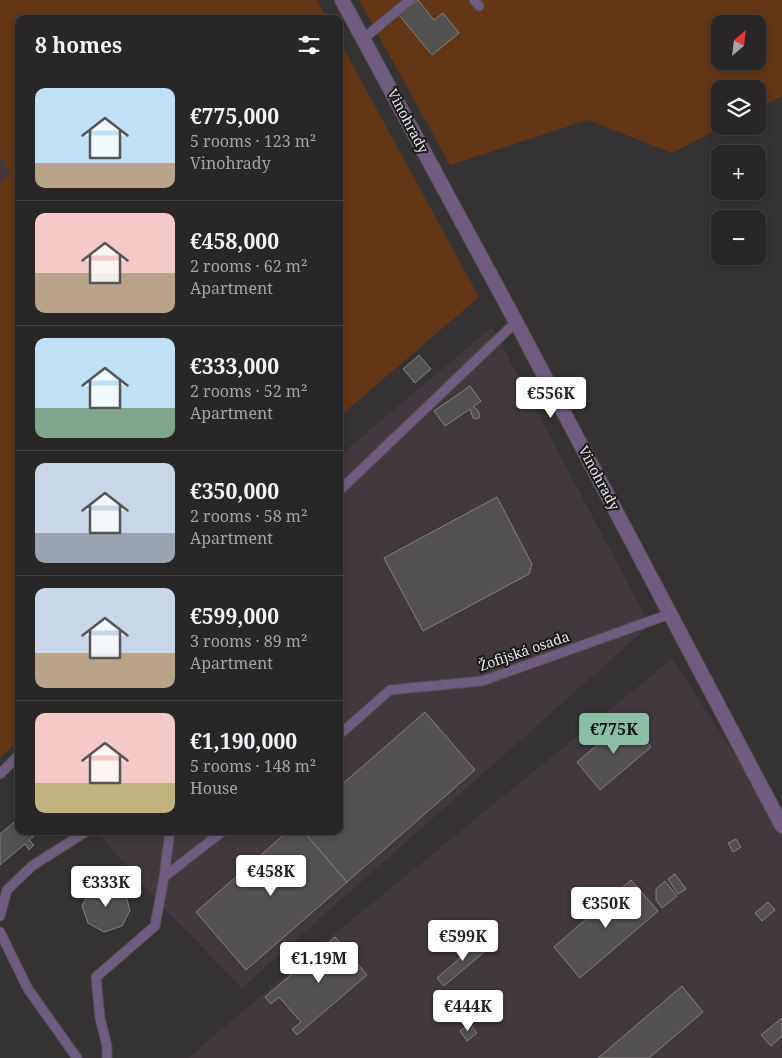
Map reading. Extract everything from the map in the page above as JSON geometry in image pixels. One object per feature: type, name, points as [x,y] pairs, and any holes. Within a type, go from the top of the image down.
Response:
[{"type":"street","name":"Vinohrady","points":[[342,0],[516,322],[782,826]]},
{"type":"lane","points":[[363,40],[410,0]]},
{"type":"lane","points":[[343,487],[516,322]]},
{"type":"lane","name":"Žofijská osada","points":[[343,731],[390,690],[482,681],[670,614]]},
{"type":"lane","points":[[0,774],[15,759]]},
{"type":"lane","points":[[0,916],[7,890],[32,866],[81,835]]},
{"type":"lane","points":[[106,1058],[107,1046],[100,1018],[96,977],[155,926],[169,835]]},
{"type":"lane","points":[[164,877],[217,835]]},
{"type":"lane","points":[[0,932],[28,989],[77,1058]]},
{"type":"shaded area","points":[[0,0],[317,0],[325,15],[15,15],[15,743],[0,758],[0,183],[10,173],[0,156]]},
{"type":"shaded area","points":[[359,0],[782,0],[782,96],[766,105],[766,80],[711,80],[711,133],[672,153],[588,120],[450,165]]},
{"type":"shaded area","points":[[343,47],[479,297],[343,414]]},
{"type":"shaded area","points":[[0,156],[10,173],[0,183]]},
{"type":"shaded area","points":[[492,327],[650,625],[242,988],[158,902],[99,835],[343,835],[343,453]]},
{"type":"shaded area","points":[[672,659],[782,826],[782,1058],[188,1058],[338,931]]},
{"type":"building","points":[[418,0],[434,20],[443,13],[459,33],[432,55],[399,15]]},
{"type":"building","points":[[419,355],[431,369],[415,383],[403,369]]},
{"type":"building","points":[[470,386],[481,401],[473,407],[478,410],[480,417],[477,419],[473,418],[470,409],[445,426],[434,411]]},
{"type":"building","points":[[497,497],[532,564],[529,574],[423,631],[384,558]]},
{"type":"building","points":[[425,712],[475,770],[347,882],[306,835],[343,835],[343,784]]},
{"type":"building","points":[[628,719],[651,747],[600,790],[577,762]]},
{"type":"building","points":[[15,821],[15,835],[35,835],[29,840],[34,845],[29,850],[25,844],[0,865],[0,834]]},
{"type":"building","points":[[283,835],[306,835],[347,882],[246,970],[196,912]]},
{"type":"building","points":[[736,839],[741,847],[733,852],[728,843]]},
{"type":"building","points":[[675,874],[686,889],[678,894],[668,879]]},
{"type":"building","points":[[631,880],[658,911],[580,978],[554,947]]},
{"type":"building","points":[[665,881],[677,896],[662,908],[656,900],[656,889]]},
{"type":"building","points":[[108,884],[125,893],[130,910],[122,926],[104,932],[88,923],[82,906],[91,889]]},
{"type":"building","points":[[768,902],[775,910],[762,921],[755,913]]},
{"type":"building","points":[[335,937],[367,975],[297,1035],[292,1029],[301,1022],[279,997],[271,1004],[265,997]]},
{"type":"building","points":[[482,939],[490,947],[444,986],[437,978]]},
{"type":"building","points":[[682,986],[703,1012],[649,1058],[598,1058]]},
{"type":"building","points":[[782,1018],[782,1036],[771,1046],[761,1035]]},
{"type":"building","points":[[470,1024],[477,1033],[467,1041],[460,1031]]}]
